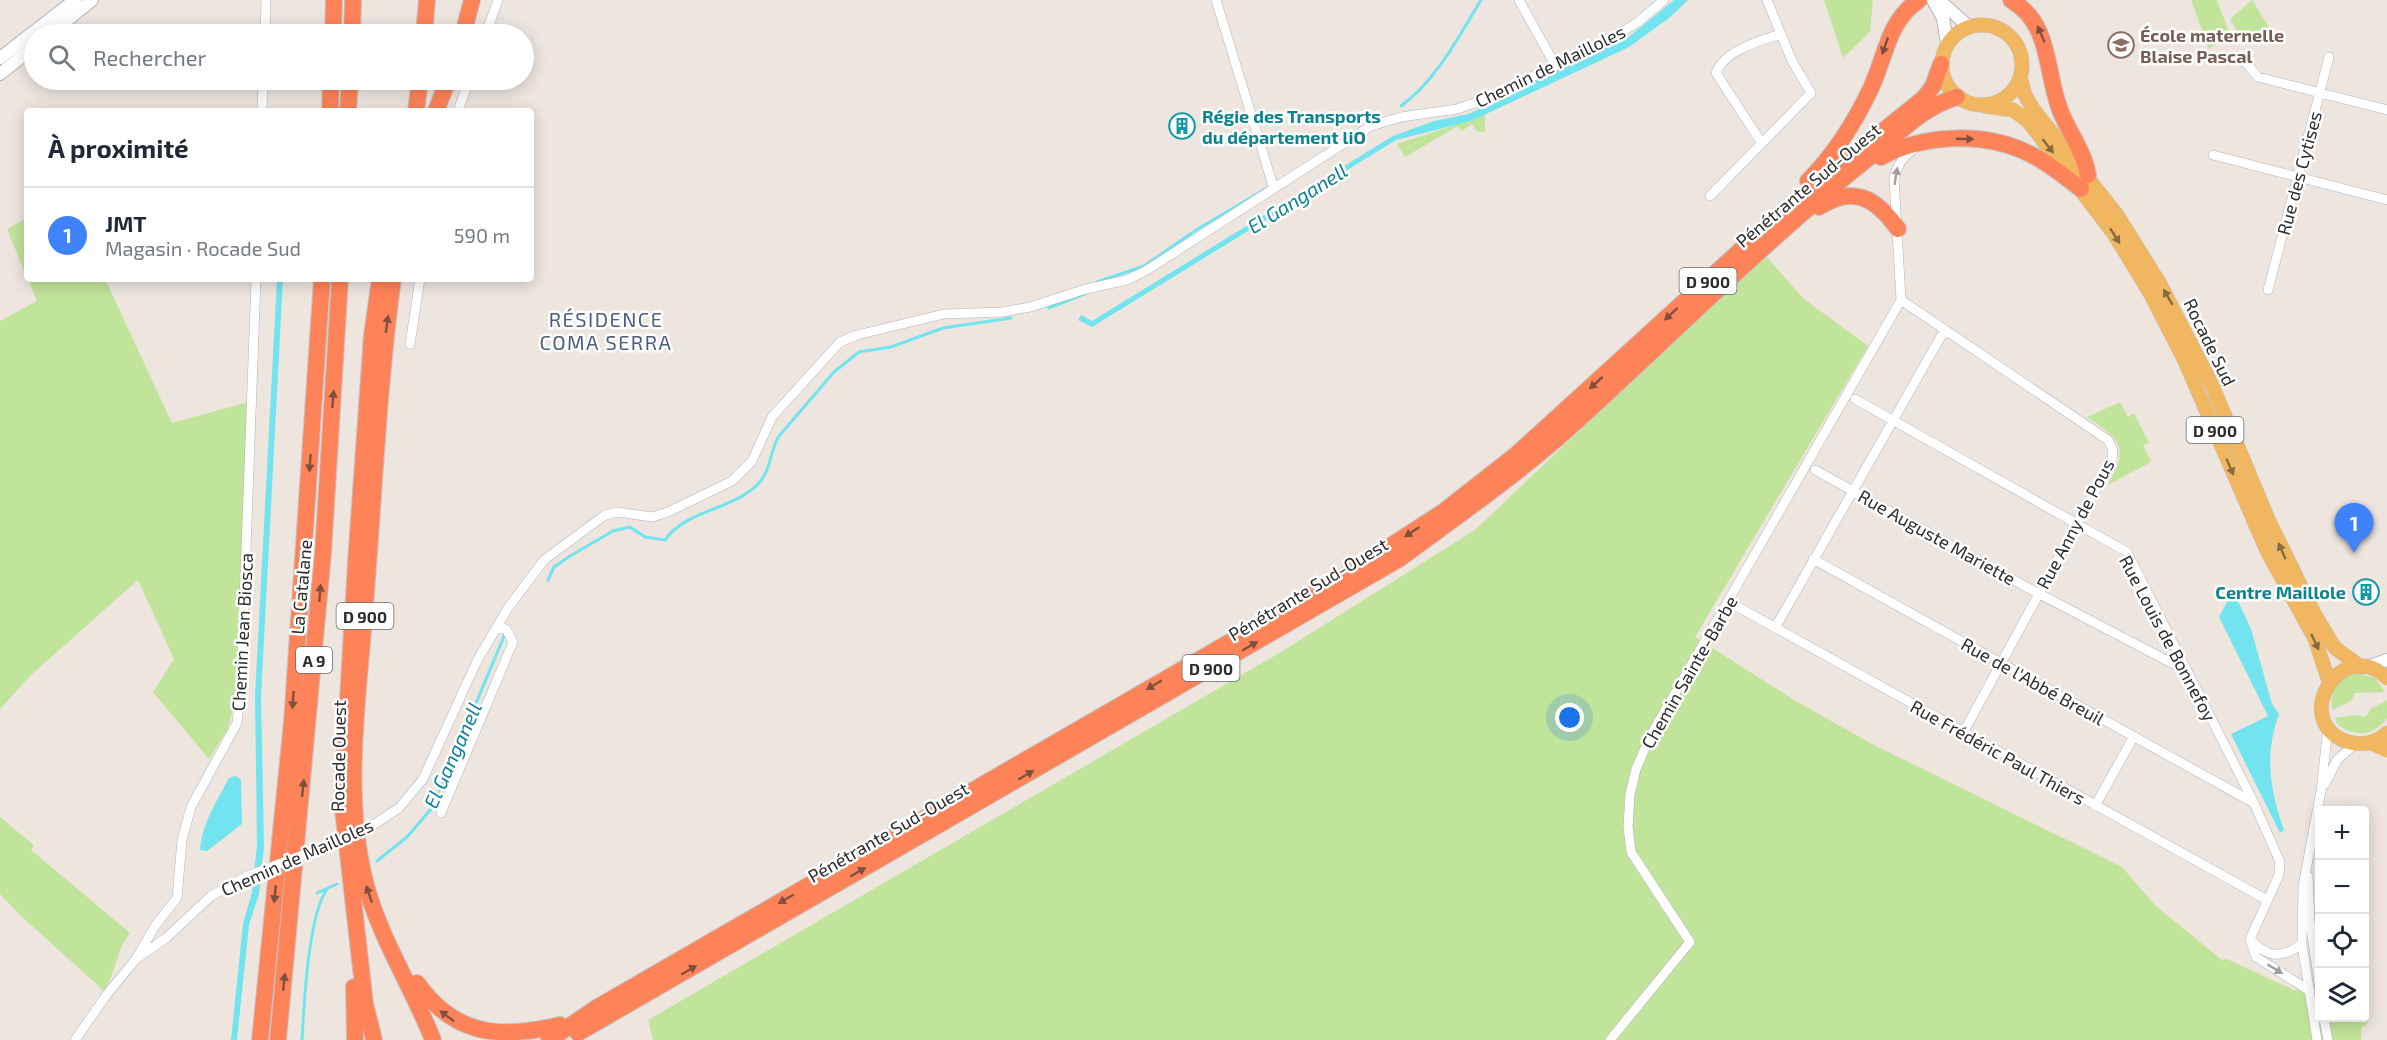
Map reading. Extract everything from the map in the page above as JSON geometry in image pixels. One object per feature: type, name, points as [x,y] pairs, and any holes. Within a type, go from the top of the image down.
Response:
[{"type":"highway","points":[[333,24],[334,0]]},
{"type":"highway","points":[[352,24],[353,0]]},
{"type":"highway","points":[[425,24],[427,0]]},
{"type":"highway","points":[[466,24],[472,0]]},
{"type":"highway","points":[[1776,218],[1821,168],[1848,131],[1872,86],[1891,29],[1898,18],[1918,0]]},
{"type":"highway","points":[[1850,172],[1898,148],[1930,140],[1968,139],[2013,148],[2084,182],[2085,159],[2059,108],[2044,37],[2024,7],[2011,0]]},
{"type":"highway","name":"D 900","points":[[1893,131],[1933,86],[1941,64]]},
{"type":"highway","points":[[330,108],[331,90]]},
{"type":"highway","points":[[348,108],[349,90]]},
{"type":"highway","points":[[416,108],[419,90]]},
{"type":"highway","points":[[437,108],[444,90]]},
{"type":"highway","name":"D 900","points":[[1893,131],[1936,105],[1957,98]]},
{"type":"highway","name":"Pénétrante Sud-Ouest","points":[[598,1007],[1346,575],[1443,512],[1517,454],[1776,218],[1893,131]]},
{"type":"highway","name":"Pénétrante Sud-Ouest","points":[[567,1040],[1399,558],[1474,504],[1567,430],[1893,131]]},
{"type":"highway","points":[[1767,245],[1821,206],[1834,199],[1849,196],[1861,196],[1873,202],[1886,212],[1898,229]]},
{"type":"highway","name":"La Catalane","points":[[260,1040],[293,711],[322,282]]},
{"type":"highway","name":"La Catalane","points":[[278,1040],[319,598],[340,282]]},
{"type":"highway","name":"Rocade Ouest","points":[[374,1040],[365,1004],[342,801],[343,751],[372,335],[380,282]]},
{"type":"highway","name":"Rocade Ouest","points":[[393,282],[377,436],[355,748],[358,849],[363,877],[433,1040]]},
{"type":"highway","points":[[352,901],[355,1040]]},
{"type":"highway","points":[[392,948],[444,1016],[484,1037],[507,1039],[533,1035],[598,1007]]},
{"type":"highway","name":"Pénétrante Sud-Ouest","points":[[580,1040],[638,998]]},
{"type":"highway","points":[[549,1040],[598,1007]]},
{"type":"main road","points":[[44,24],[75,0]]},
{"type":"main road","points":[[62,24],[92,0]]},
{"type":"main road","points":[[1938,3],[1969,27]]},
{"type":"main road","points":[[1938,3],[1947,44],[1941,64],[1943,79],[1957,98],[1984,106],[2007,97],[2020,77],[2022,63],[2019,50],[2007,34],[1989,26],[1969,27],[1960,31],[1947,44]]},
{"type":"main road","points":[[0,58],[24,39]]},
{"type":"main road","points":[[0,74],[24,55]]},
{"type":"main road","name":"Rocade Sud","points":[[2020,77],[2025,95],[2033,109],[2084,182],[2184,359],[2267,551],[2315,639],[2329,682]]},
{"type":"main road","name":"Rocade Sud","points":[[1984,106],[2013,110],[2028,121],[2084,182],[2145,258],[2179,317],[2212,385],[2287,562],[2327,637],[2335,648],[2364,667],[2387,678]]},
{"type":"main road","points":[[2387,660],[2340,672],[2329,682],[2321,702],[2328,728],[2342,740],[2355,744],[2371,743],[2387,750]]},
{"type":"main road","points":[[2371,743],[2387,733]]},
{"type":"street","points":[[265,24],[266,0]]},
{"type":"street","points":[[490,24],[498,0]]},
{"type":"street","points":[[1216,0],[1274,189]]},
{"type":"street","points":[[1519,0],[1555,65]]},
{"type":"street","name":"Chemin de Mailloles","points":[[75,1040],[108,993],[136,960],[166,938],[211,896],[247,876],[370,827],[399,808],[423,779],[477,661],[497,627],[544,560],[604,515],[618,512],[652,517],[668,512],[738,475],[752,461],[772,417],[840,342],[857,334],[944,314],[1002,312],[1030,307],[1086,289],[1126,280],[1147,270],[1371,126],[1401,117],[1470,105],[1624,31],[1664,0]]},
{"type":"street","points":[[1710,196],[1811,93],[1792,61],[1767,0]]},
{"type":"street","points":[[1761,142],[1716,73],[1733,54],[1753,43],[1781,33]]},
{"type":"street","name":"Rue des Cytises","points":[[2268,290],[2329,57]]},
{"type":"street","points":[[2244,59],[2258,77],[2387,110]]},
{"type":"street","points":[[262,108],[263,90]]},
{"type":"street","points":[[459,108],[465,90]]},
{"type":"street","points":[[1901,300],[1894,178],[1897,167],[1907,154],[1930,140]]},
{"type":"street","points":[[2213,155],[2387,200]]},
{"type":"street","name":"Chemin Jean Biosca","points":[[136,960],[155,926],[177,898],[182,840],[191,807],[237,723],[241,684],[256,282]]},
{"type":"street","points":[[410,344],[420,282]]},
{"type":"street","name":"Rue Anny de Pous","points":[[1901,300],[2108,440],[2114,450],[2112,460],[2078,524],[1963,733]]},
{"type":"street","name":"Chemin Sainte-Barbe","points":[[1610,1040],[1690,942],[1631,852],[1628,827],[1630,794],[1636,769],[1651,735],[1901,300]]},
{"type":"street","points":[[1775,628],[1944,331]]},
{"type":"street","name":"Rue Louis de Bonnefoy","points":[[1855,399],[2127,552],[2254,803],[2280,862],[2279,875],[2250,939]]},
{"type":"street","name":"Rue Auguste Mariette","points":[[1815,470],[2038,593],[2185,670]]},
{"type":"street","name":"Rue de l'Abbé Breuil","points":[[1813,559],[2254,803]]},
{"type":"street","name":"Rue Frédéric Paul Thiers","points":[[1729,602],[2267,900]]},
{"type":"street","points":[[441,813],[513,642],[506,629],[497,627]]},
{"type":"street","points":[[2315,990],[2302,944],[2303,886],[2321,792],[2328,728]]},
{"type":"street","points":[[2096,806],[2134,736]]},
{"type":"street","points":[[2321,792],[2337,760],[2355,744]]},
{"type":"street","points":[[2307,868],[2315,990]]},
{"type":"street","points":[[2250,939],[2260,950],[2275,955],[2290,953],[2302,944]]},
{"type":"street","points":[[2250,939],[2256,957],[2315,990]]},
{"type":"street","points":[[2317,1022],[2318,1040]]},
{"type":"street","points":[[2325,1022],[2328,1040]]},
{"type":"green space","points":[[1824,0],[1873,0],[1870,32],[1843,58]]},
{"type":"green space","points":[[2191,0],[2217,0],[2230,35],[2209,49]]},
{"type":"green space","points":[[2252,0],[2270,29],[2242,39],[2230,19]]},
{"type":"green space","points":[[1485,115],[1485,132],[1478,132],[1472,124],[1462,131],[1458,126],[1405,157],[1397,144]]},
{"type":"green space","points":[[24,220],[24,271],[7,229]]},
{"type":"green space","points":[[1765,255],[1804,299],[1868,346],[1695,637],[1794,700],[1872,744],[2122,867],[2155,905],[2223,961],[2225,958],[2294,990],[2315,987],[2315,1022],[2368,1022],[2361,1028],[2361,1040],[653,1040],[648,1020],[1276,655],[1475,530]]},
{"type":"green space","points":[[29,282],[106,282],[172,423],[248,402],[235,701],[228,728],[209,759],[153,692],[174,659],[138,580],[31,675],[0,709],[0,321],[37,301]]},
{"type":"green space","points":[[2120,402],[2128,417],[2134,413],[2149,443],[2143,445],[2151,462],[2108,485],[2118,462],[2120,453],[2118,445],[2108,432],[2087,417]]},
{"type":"green space","points":[[2357,673],[2375,678],[2385,692],[2355,693],[2351,701],[2332,710],[2333,692],[2338,682]]},
{"type":"green space","points":[[2387,700],[2387,718],[2370,732],[2357,733],[2337,724],[2335,718],[2355,715],[2365,717],[2372,708]]},
{"type":"green space","points":[[0,817],[34,845],[31,850],[130,933],[104,991],[0,894]]},
{"type":"water","points":[[1674,0],[1688,0],[1669,18],[1629,47],[1471,121],[1396,140],[1092,327],[1078,320],[1081,315],[1092,321],[1393,136],[1434,121],[1469,114],[1566,65],[1625,40]]},
{"type":"water","points":[[277,282],[283,282],[261,696],[264,846],[259,894],[249,925],[237,1040],[231,1040],[243,924],[252,892],[257,845],[255,696]]},
{"type":"water","points":[[2230,597],[2237,599],[2251,629],[2272,704],[2279,714],[2274,729],[2270,758],[2272,787],[2284,830],[2280,833],[2231,734],[2268,716],[2219,617]]},
{"type":"water","points":[[236,776],[241,780],[242,824],[207,851],[200,850],[201,840],[211,812],[229,778]]},
{"type":"waterway","points":[[1401,106],[1414,96],[1436,71],[1481,0]]},
{"type":"waterway","points":[[1097,282],[1144,266],[1196,230],[1267,188]]},
{"type":"waterway","points":[[1049,308],[1087,293]]},
{"type":"waterway","name":"El Ganganell","points":[[548,580],[554,567],[613,531],[630,527],[645,537],[665,540],[685,522],[749,492],[763,478],[779,436],[834,372],[859,352],[891,347],[943,328],[1011,318]]},
{"type":"waterway","name":"El Ganganell","points":[[377,861],[407,837],[432,808],[505,634]]},
{"type":"waterway","name":"El Ganganell","points":[[317,893],[337,884]]},
{"type":"waterway","points":[[302,1040],[311,939],[315,919],[327,889]]},
{"type":"place","name":"École maternelle Blaise Pascal","points":[[2121,45]]},
{"type":"place","name":"Régie des Transports du département liO","points":[[1182,126]]},
{"type":"place","name":"JMT","points":[[2354,553]]},
{"type":"place","name":"Centre Maillole","points":[[2366,592]]},
{"type":"district","name":"RÉSIDENCE COMA SERRA","points":[[606,330]]}]
